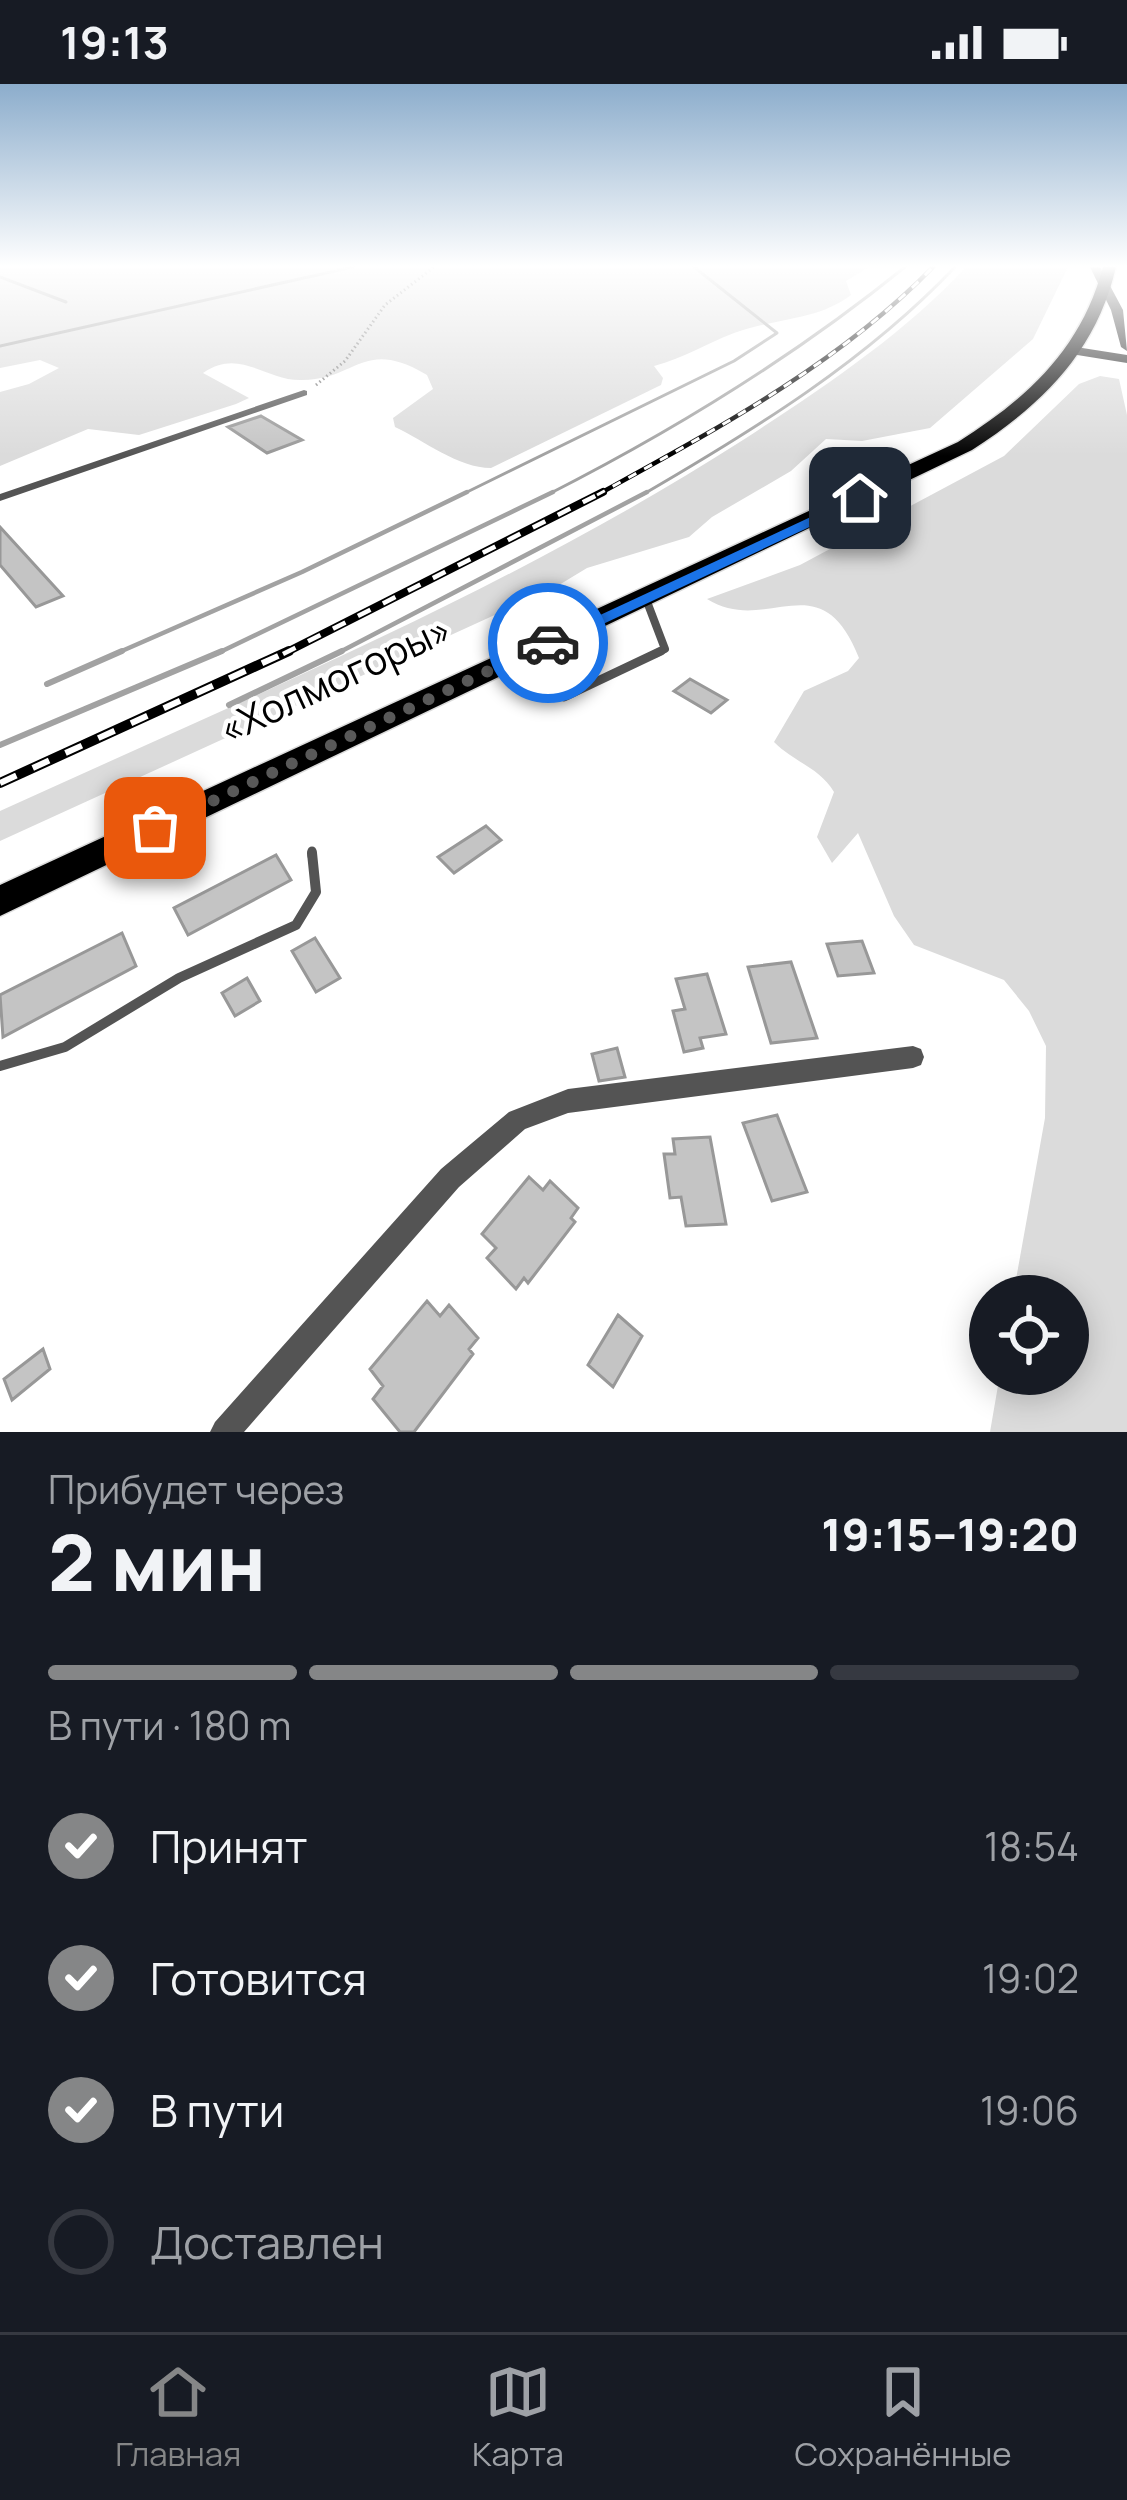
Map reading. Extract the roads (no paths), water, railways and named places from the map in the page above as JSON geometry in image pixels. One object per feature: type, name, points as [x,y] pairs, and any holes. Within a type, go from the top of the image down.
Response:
[{"type":"highway","name":"«Холмогоры»","points":[[0,880],[911,462],[1017,396],[1068,351],[1076,330]]},
{"type":"highway","name":"«Холмогоры»","points":[[0,902],[965,446],[1039,393],[1079,330]]},
{"type":"main road","points":[[1068,351],[1127,359]]},
{"type":"street","points":[[0,498],[304,393]]},
{"type":"street","points":[[225,1432],[450,1178],[517,1120],[568,1101],[913,1057]]},
{"type":"lane","points":[[501,666],[565,697],[665,649],[646,597]]},
{"type":"lane","points":[[0,1066],[65,1047],[179,978],[296,926],[316,892],[312,851]]},
{"type":"waterway","points":[[0,346],[72,330]]},
{"type":"waterway","points":[[461,495],[734,361],[777,333],[773,330]]},
{"type":"waterway","points":[[549,494],[641,445],[821,330]]},
{"type":"waterway","points":[[642,495],[767,419],[888,330]]},
{"type":"waterway","points":[[115,654],[302,572],[467,492]]},
{"type":"waterway","points":[[549,494],[553,492]]},
{"type":"waterway","points":[[339,652],[647,492]]},
{"type":"waterway","points":[[216,654],[549,494]]},
{"type":"waterway","points":[[47,684],[122,651]]},
{"type":"waterway","points":[[0,745],[222,651]]},
{"type":"waterway","points":[[229,705],[339,652]]},
{"type":"railway","points":[[597,495],[774,393],[862,330]]},
{"type":"railway","points":[[288,651],[603,492]]},
{"type":"railway","points":[[0,783],[288,651]]},
{"type":"railway","points":[[283,654],[288,651]]}]
